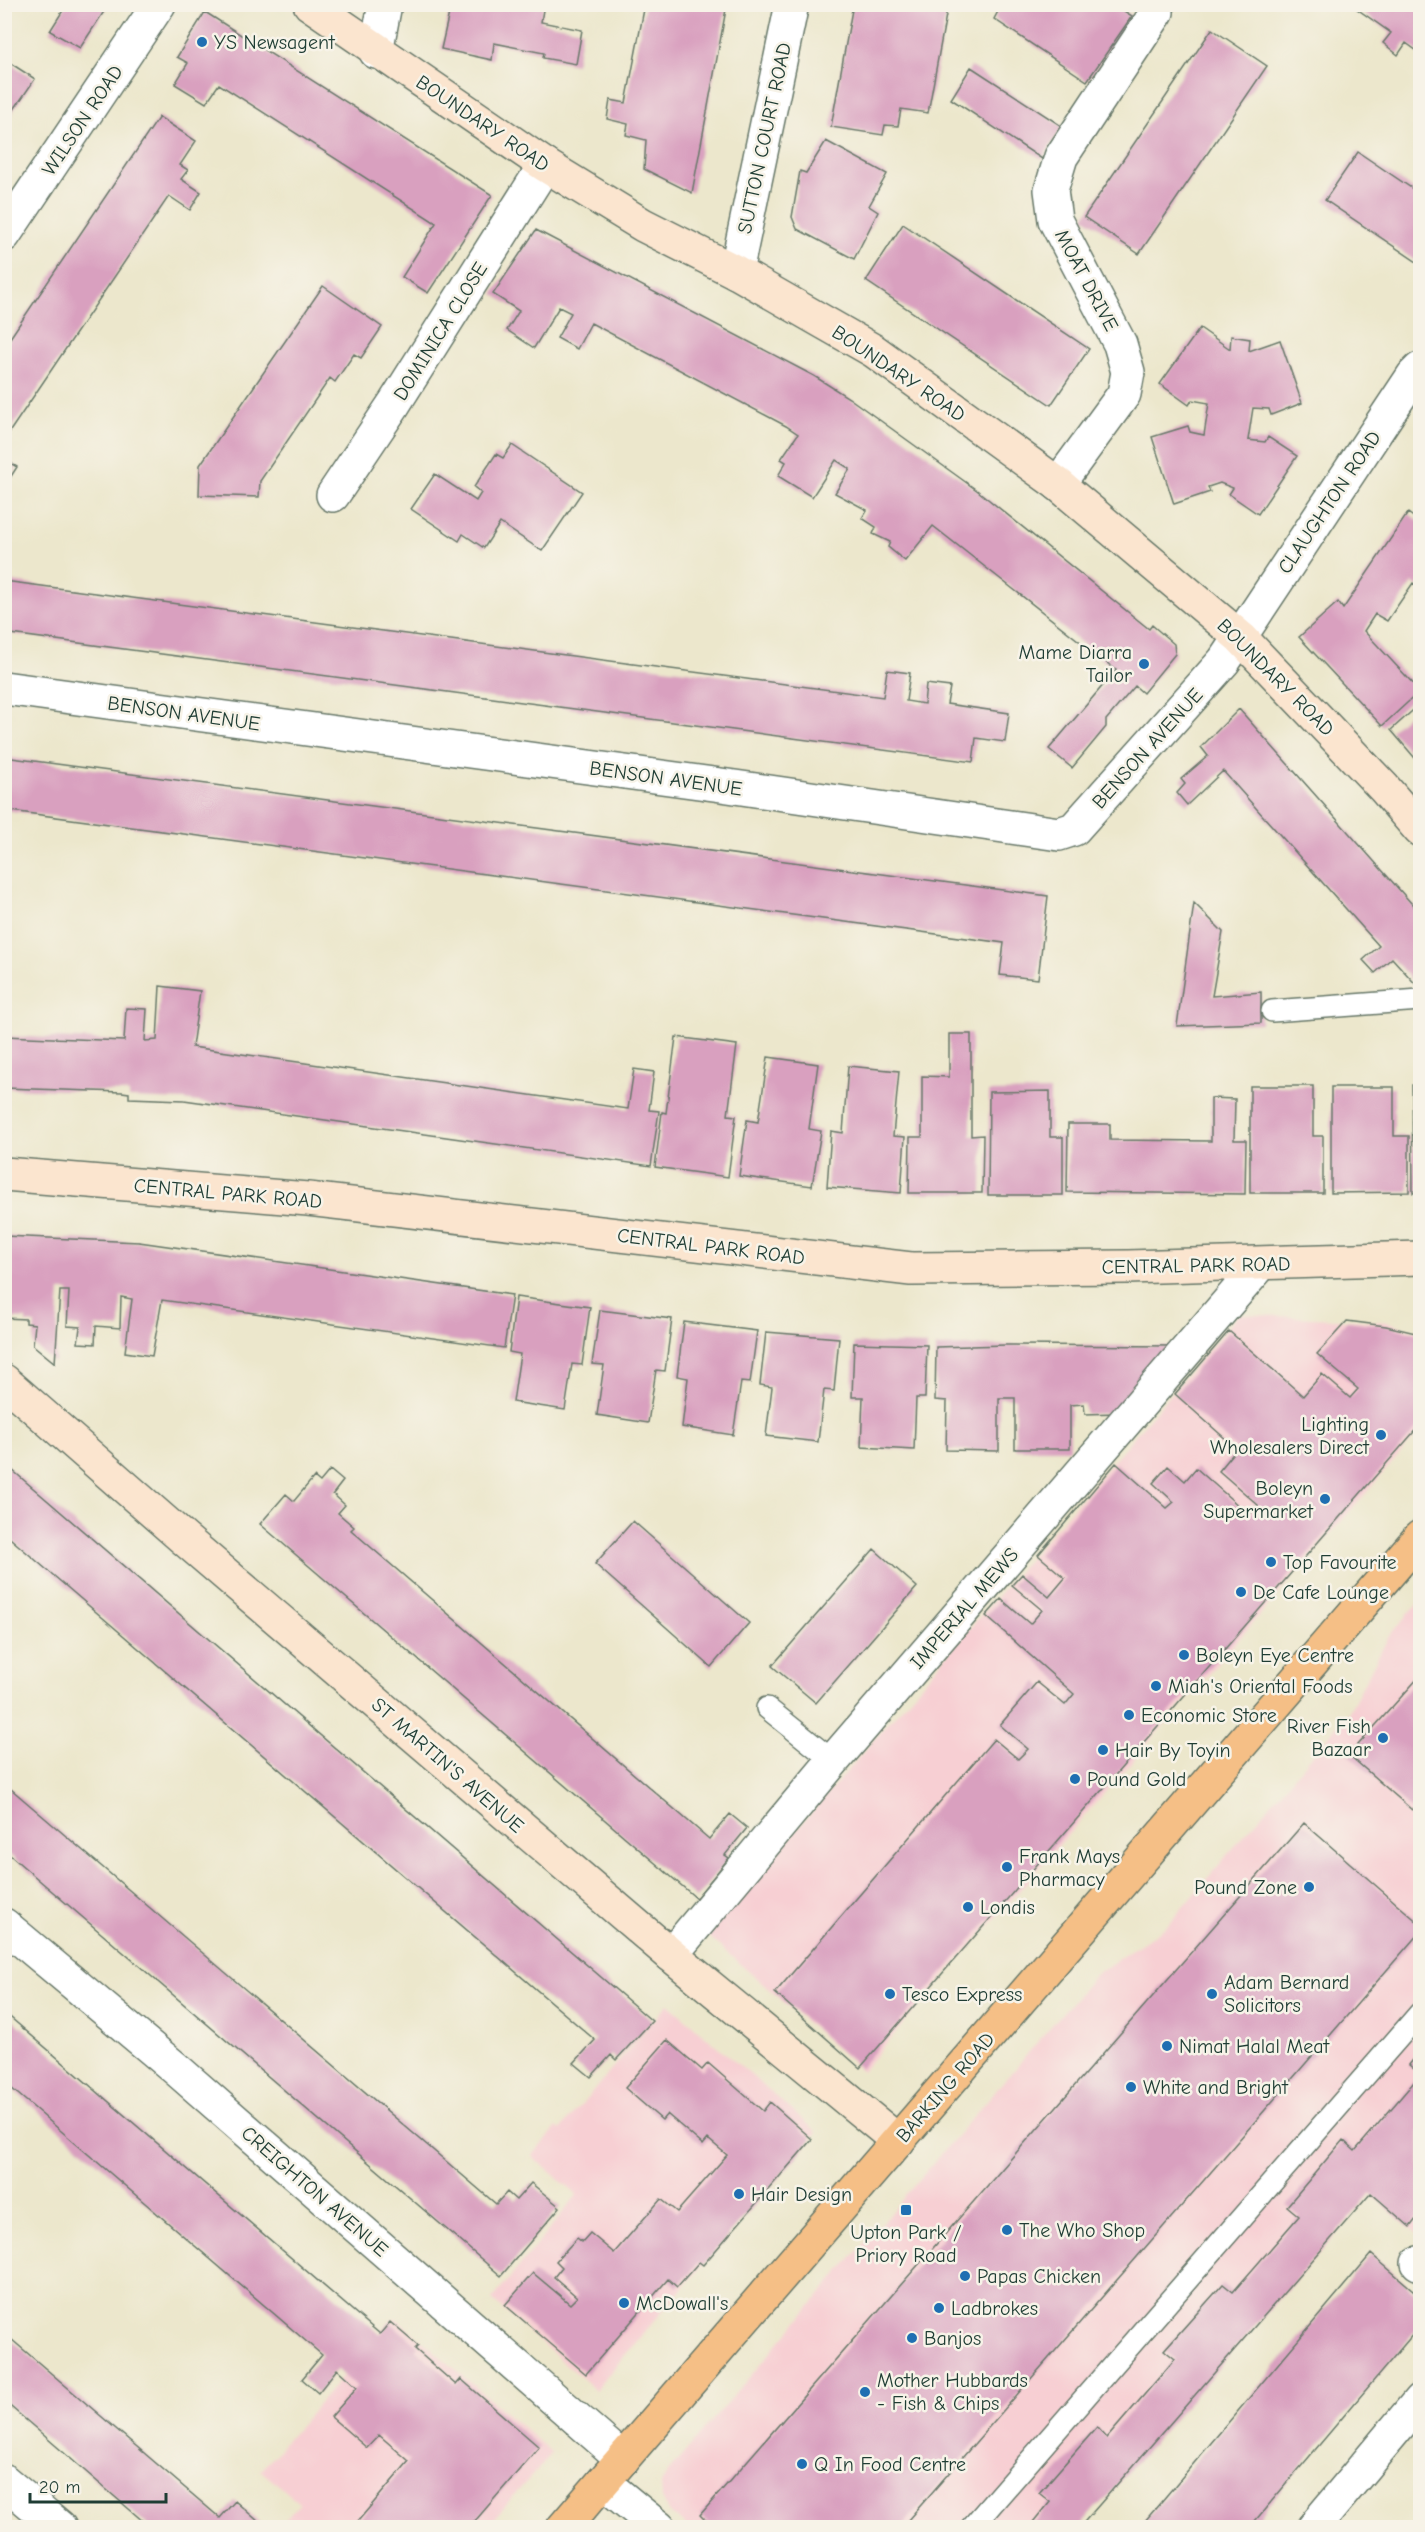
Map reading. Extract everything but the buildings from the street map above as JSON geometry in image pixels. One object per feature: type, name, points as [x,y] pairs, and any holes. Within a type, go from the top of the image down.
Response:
[{"type":"main road","name":"BOUNDARY ROAD","points":[[310,4],[376,52],[545,165],[644,225],[736,272],[874,351],[1058,484],[1241,638],[1420,830]]},
{"type":"main road","name":"CENTRAL PARK ROAD","points":[[4,1174],[308,1199],[911,1269],[1128,1268],[1420,1258]]},
{"type":"main road","name":"ST MARTIN'S AVENUE","points":[[4,1381],[182,1537],[671,1955],[898,2141]]},
{"type":"main road","name":"BARKING ROAD","points":[[563,2528],[1420,1537]]},
{"type":"street","name":"WILSON ROAD","points":[[4,235],[159,4]]},
{"type":"street","points":[[376,52],[385,4]]},
{"type":"street","name":"SUTTON COURT ROAD","points":[[736,272],[792,4]]},
{"type":"street","name":"MOAT DRIVE","points":[[1058,484],[1124,393],[1128,372],[1120,344],[1055,220],[1051,190],[1061,156],[1157,12]]},
{"type":"street","name":"DOMINICA CLOSE","points":[[333,495],[394,404],[545,165]]},
{"type":"street","name":"CLAUGHTON ROAD","points":[[1241,638],[1254,614],[1393,405],[1420,369]]},
{"type":"street","name":"BENSON AVENUE","points":[[4,688],[721,785],[1059,834],[1074,829],[1211,677],[1241,638]]},
{"type":"street","name":"IMPERIAL MEWS","points":[[671,1955],[833,1761],[1261,1264]]},
{"type":"street","name":"CREIGHTON AVENUE","points":[[4,1926],[175,2068],[613,2470],[659,2528]]},
{"type":"street","points":[[1313,2528],[1420,2400]]},
{"type":"street","points":[[4,2481],[60,2528]]},
{"type":"lane","points":[[1272,1011],[1420,1000]]},
{"type":"lane","points":[[766,1708],[833,1761]]},
{"type":"lane","points":[[971,2528],[1420,2013]]},
{"type":"shaded area","points":[[1239,1314],[1388,1322],[1420,1333],[1420,1431],[862,2071],[707,1935]]},
{"type":"shaded area","points":[[1420,1601],[1420,2236],[1371,2194],[1079,2527],[688,2527],[670,2513],[662,2498],[661,2484],[668,2472],[1095,1975],[1167,1926],[1348,1713],[1388,1638]]},
{"type":"shaded area","points":[[668,2004],[817,2132],[595,2390],[492,2300],[577,2195],[532,2156],[557,2127],[560,2130]]},
{"type":"shaded area","points":[[396,2318],[552,2453],[486,2527],[279,2527],[300,2503],[261,2470],[390,2322]]},
{"type":"place","name":"YS Newsagent","points":[[202,42]]},
{"type":"place","name":"Mame Diarra Tailor","points":[[1144,664]]},
{"type":"place","name":"Lighting Wholesalers Direct","points":[[1381,1435]]},
{"type":"place","name":"Boleyn Supermarket","points":[[1325,1499]]},
{"type":"place","name":"Top Favourite","points":[[1271,1562]]},
{"type":"place","name":"De Cafe Lounge","points":[[1241,1592]]},
{"type":"place","name":"Boleyn Eye Centre","points":[[1184,1655]]},
{"type":"place","name":"Miah's Oriental Foods","points":[[1156,1686]]},
{"type":"place","name":"Economic Store","points":[[1129,1715]]},
{"type":"place","name":"River Fish Bazaar","points":[[1383,1738]]},
{"type":"place","name":"Hair By Toyin","points":[[1103,1750]]},
{"type":"place","name":"Pound Gold","points":[[1075,1779]]},
{"type":"place","name":"Frank Mays Pharmacy","points":[[1007,1867]]},
{"type":"place","name":"Pound Zone","points":[[1309,1887]]},
{"type":"place","name":"Londis","points":[[968,1907]]},
{"type":"place","name":"Tesco Express","points":[[890,1994]]},
{"type":"place","name":"Adam Bernard Solicitors","points":[[1212,1994]]},
{"type":"place","name":"Nimat Halal Meat","points":[[1167,2046]]},
{"type":"place","name":"White and Bright","points":[[1131,2087]]},
{"type":"place","name":"Hair Design","points":[[739,2194]]},
{"type":"place","name":"Upton Park / Priory Road","points":[[906,2210]]},
{"type":"place","name":"The Who Shop","points":[[1007,2230]]},
{"type":"place","name":"Papas Chicken","points":[[965,2276]]},
{"type":"place","name":"McDowall's","points":[[624,2303]]},
{"type":"place","name":"Ladbrokes","points":[[939,2308]]},
{"type":"place","name":"Banjos","points":[[912,2338]]},
{"type":"place","name":"Mother Hubbards - Fish & Chips","points":[[865,2392]]},
{"type":"place","name":"Q In Food Centre","points":[[802,2464]]}]
